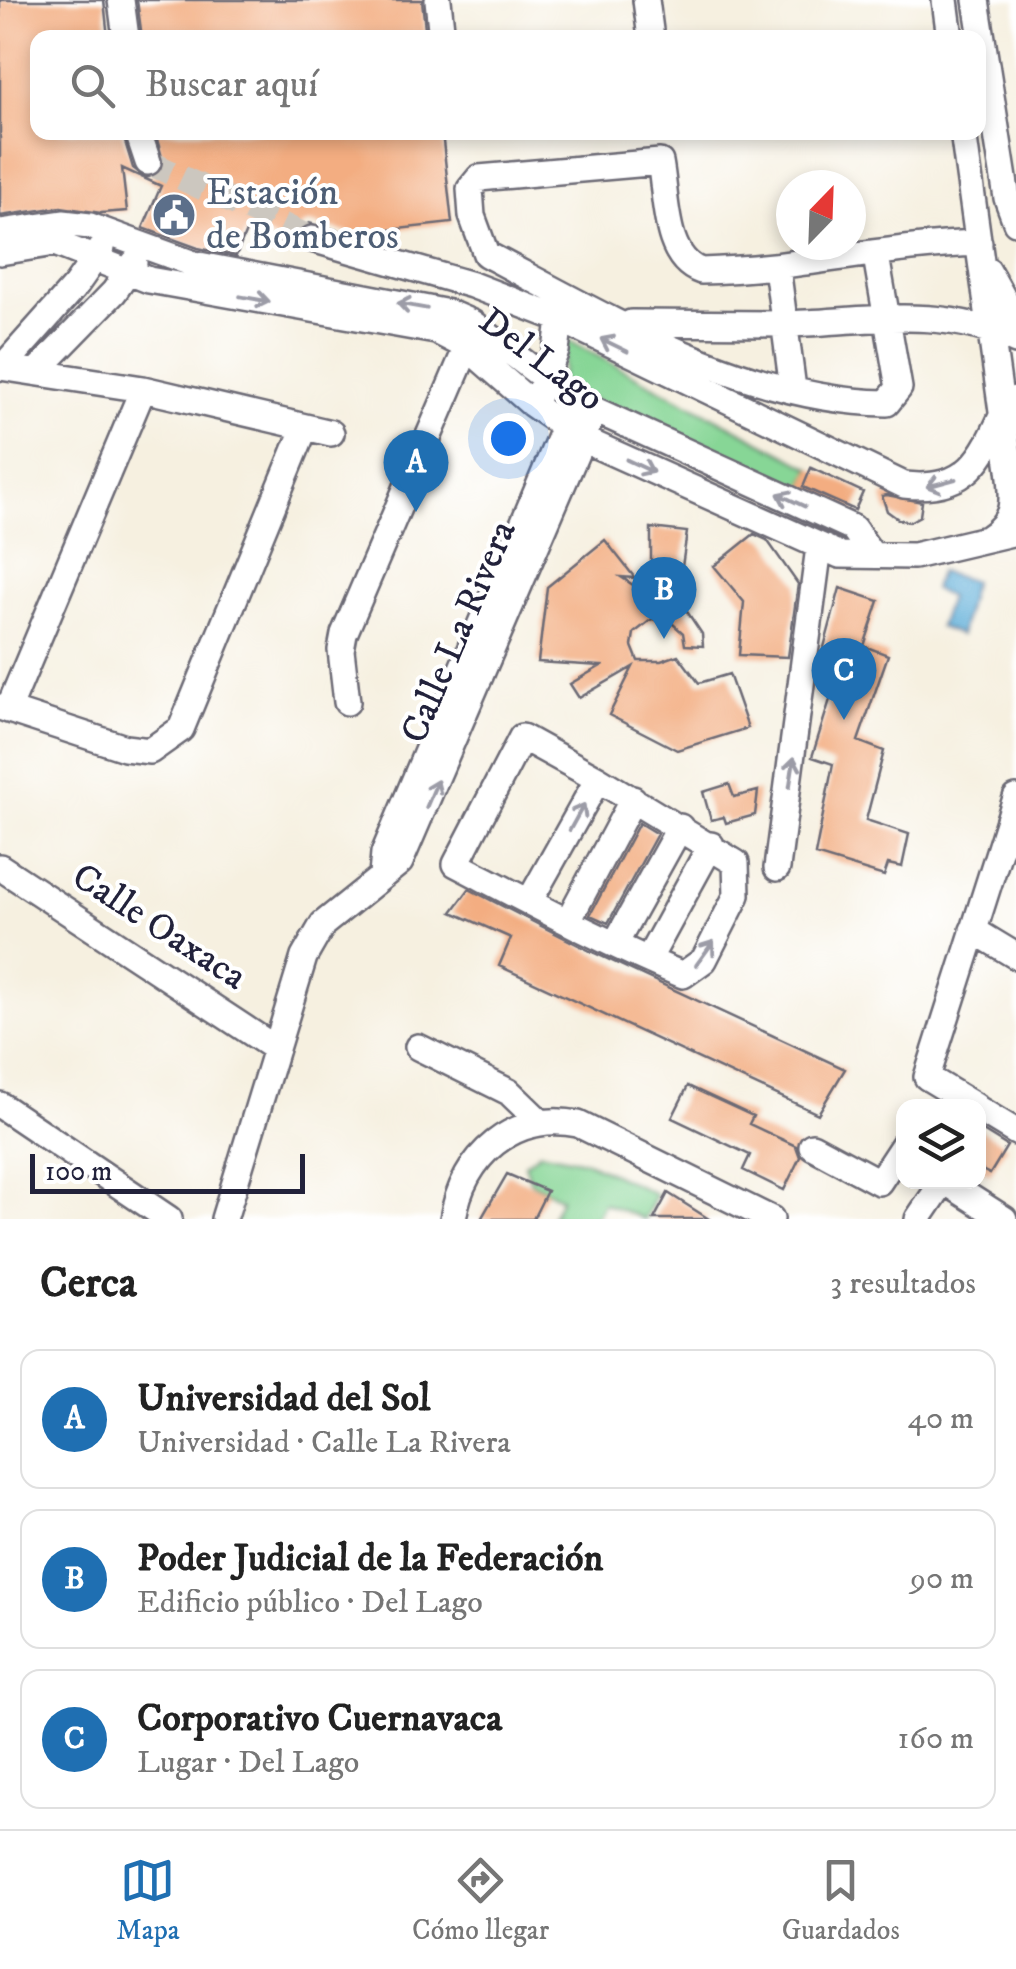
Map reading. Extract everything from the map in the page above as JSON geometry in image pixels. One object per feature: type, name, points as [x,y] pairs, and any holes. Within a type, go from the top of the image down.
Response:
[{"type":"street","points":[[122,0],[125,30]]},
{"type":"street","points":[[438,0],[441,30]]},
{"type":"street","points":[[646,0],[650,30]]},
{"type":"street","points":[[945,0],[949,30]]},
{"type":"street","points":[[976,0],[981,30]]},
{"type":"street","points":[[992,0],[1016,188]]},
{"type":"street","points":[[986,66],[1006,198],[1016,222]]},
{"type":"street","points":[[141,140],[148,162]]},
{"type":"street","points":[[964,140],[991,329],[1009,407],[1013,512],[1004,528],[986,539]]},
{"type":"street","points":[[876,256],[899,388],[888,402],[793,389],[706,362],[486,254],[470,189],[479,178],[660,162],[676,253],[686,266],[701,270],[777,267],[876,256],[924,245],[980,251]]},
{"type":"street","name":"Del Lago","points":[[0,232],[63,223],[116,233],[191,276],[436,331],[538,393],[585,405],[853,528],[870,552]]},
{"type":"street","points":[[2,366],[74,288],[116,233]]},
{"type":"street","points":[[312,239],[472,286],[560,319],[904,486],[928,488],[955,481],[976,466],[1009,407]]},
{"type":"street","name":"Del Lago","points":[[0,252],[54,244],[128,274],[191,276],[449,312],[472,323],[572,434],[840,555],[870,552],[914,556],[1016,532]]},
{"type":"street","points":[[37,371],[128,274],[141,246]]},
{"type":"street","points":[[980,251],[1016,321]]},
{"type":"street","points":[[777,267],[793,389]]},
{"type":"street","points":[[624,322],[785,324],[928,316],[991,329],[1016,342]]},
{"type":"street","points":[[538,393],[560,319]]},
{"type":"street","points":[[347,702],[341,650],[344,634],[468,347]]},
{"type":"street","points":[[2,366],[143,388],[332,433]]},
{"type":"street","points":[[143,388],[4,708],[124,748],[150,751],[181,729],[305,427]]},
{"type":"street","name":"Calle La Rivera","points":[[224,1219],[312,941],[323,924],[382,875],[384,853],[406,828],[585,405]]},
{"type":"street","points":[[777,868],[819,547]]},
{"type":"street","points":[[522,737],[633,799],[736,863],[737,895],[704,960],[683,975],[456,864],[522,737]]},
{"type":"street","points":[[529,902],[598,779]]},
{"type":"street","points":[[933,1090],[973,930],[1016,798]]},
{"type":"street","points":[[568,921],[633,799]]},
{"type":"street","points":[[615,944],[680,827]]},
{"type":"street","points":[[648,960],[711,845]]},
{"type":"street","name":"Calle Oaxaca","points":[[0,869],[276,1049]]},
{"type":"street","points":[[973,930],[1016,956]]},
{"type":"street","points":[[418,1047],[510,1092],[538,1120]]},
{"type":"street","points":[[0,1105],[169,1219]]},
{"type":"street","points":[[986,1114],[1016,1132]]},
{"type":"street","points":[[453,1219],[456,1199],[472,1163],[508,1132],[538,1120],[578,1124],[771,1219]]},
{"type":"street","points":[[812,1146],[879,1182],[896,1156]]},
{"type":"street","points":[[918,1219],[939,1189]]},
{"type":"street","points":[[955,1189],[1004,1219]]},
{"type":"green space","points":[[567,340],[811,468],[803,487],[783,497],[561,383]]},
{"type":"green space","points":[[540,1152],[585,1161],[656,1194],[644,1219],[603,1203],[595,1219],[551,1219],[561,1198],[531,1182],[525,1164]]},
{"type":"water","points":[[939,572],[973,581],[960,635],[939,627],[949,597],[933,589]]},
{"type":"building","points":[[0,0],[104,0],[107,30],[30,30],[30,140],[124,140],[133,168],[146,178],[159,173],[164,164],[157,140],[443,140],[452,223],[353,234],[309,223],[300,228],[296,241],[281,242],[248,227],[236,256],[198,248],[143,228],[161,186],[122,168],[127,211],[101,213],[61,207],[0,216]]},
{"type":"building","points":[[137,0],[422,0],[425,30],[141,30]]},
{"type":"building","points":[[811,468],[863,492],[855,510],[803,487]]},
{"type":"building","points":[[882,496],[922,502],[920,516],[909,522],[898,519],[887,511]]},
{"type":"building","points":[[651,528],[687,532],[680,581],[651,579]]},
{"type":"building","points":[[754,534],[767,540],[798,584],[788,657],[739,655],[744,602],[714,566]]},
{"type":"building","points":[[605,540],[635,578],[621,577],[651,597],[651,592],[686,610],[702,634],[703,646],[685,645],[683,633],[673,624],[652,619],[634,633],[632,646],[638,661],[661,661],[678,655],[699,683],[729,674],[748,728],[677,750],[609,715],[633,667],[579,698],[570,684],[601,666],[538,662],[547,587]]},
{"type":"building","points":[[840,588],[879,601],[864,646],[888,655],[858,741],[884,751],[866,820],[909,834],[902,867],[888,864],[884,876],[815,855],[833,764],[812,757],[839,671],[820,662]]},
{"type":"building","points":[[729,784],[734,797],[758,791],[755,815],[726,823],[724,817],[711,820],[703,792]]},
{"type":"building","points":[[639,823],[657,834],[608,923],[590,915]]},
{"type":"building","points":[[469,889],[590,951],[845,1069],[818,1114],[499,966],[511,938],[452,912]]},
{"type":"building","points":[[688,1086],[753,1116],[749,1124],[796,1146],[800,1157],[784,1190],[743,1170],[750,1155],[672,1118]]},
{"type":"building","points":[[986,1133],[1007,1146],[990,1174],[986,1172]]},
{"type":"building","points":[[507,1174],[547,1191],[533,1219],[481,1219]]},
{"type":"building","points":[[668,1193],[709,1219],[654,1219]]},
{"type":"tunnel","points":[[148,162],[312,239]]},
{"type":"place","name":"Estación de Bomberos","points":[[174,215]]},
{"type":"place","name":"Universidad del Sol","points":[[416,512]]},
{"type":"place","name":"Poder Judicial de la Federación","points":[[664,639]]},
{"type":"place","name":"Corporativo Cuernavaca","points":[[844,720]]}]
